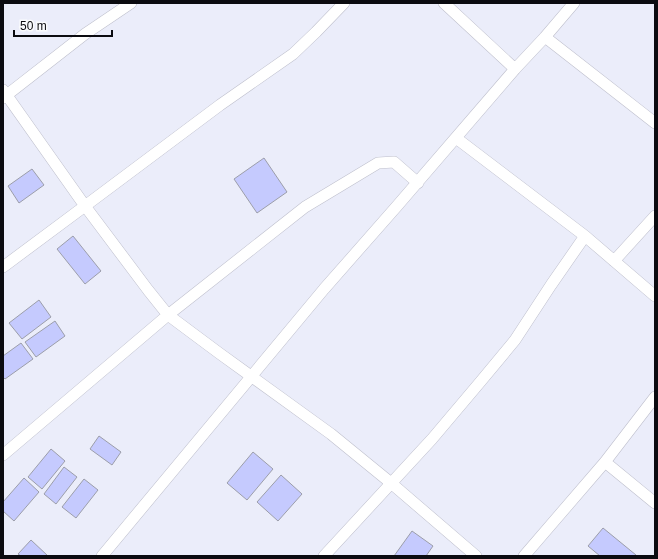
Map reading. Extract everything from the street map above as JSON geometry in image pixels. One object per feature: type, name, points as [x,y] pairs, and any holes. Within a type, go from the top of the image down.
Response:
[{"type":"street","points":[[131,3],[85,34],[4,94],[85,206],[168,315],[331,434],[476,556]]},
{"type":"street","points":[[3,267],[220,105],[293,54],[344,3]]},
{"type":"street","points":[[444,3],[515,69]]},
{"type":"street","points":[[102,556],[144,507],[250,376],[324,289],[574,3]]},
{"type":"street","points":[[544,38],[655,123]]},
{"type":"street","points":[[456,138],[585,236],[655,296]]},
{"type":"street","points":[[3,455],[168,315],[305,207],[378,164],[394,162],[418,183]]},
{"type":"street","points":[[614,261],[655,216]]},
{"type":"street","points":[[324,556],[432,439],[515,340],[585,236]]},
{"type":"street","points":[[524,556],[605,462],[655,397]]},
{"type":"street","points":[[605,462],[655,503]]},
{"type":"building","points":[[264,158],[287,192],[257,213],[234,179]]},
{"type":"building","points":[[32,169],[44,185],[19,203],[8,186]]},
{"type":"building","points":[[73,236],[101,271],[85,284],[57,249]]},
{"type":"building","points":[[39,300],[51,317],[22,339],[9,323]]},
{"type":"building","points":[[55,321],[65,336],[36,357],[25,342]]},
{"type":"building","points":[[21,343],[33,359],[5,379],[3,377],[3,356]]},
{"type":"building","points":[[99,436],[121,452],[112,465],[90,449]]},
{"type":"building","points":[[51,449],[65,461],[42,489],[28,477]]},
{"type":"building","points":[[253,452],[273,469],[247,500],[227,483]]},
{"type":"building","points":[[64,467],[77,477],[56,504],[44,494]]},
{"type":"building","points":[[281,475],[302,494],[278,521],[257,502]]},
{"type":"building","points":[[24,478],[39,492],[14,521],[3,511],[3,502]]},
{"type":"building","points":[[84,479],[98,490],[76,518],[62,507]]},
{"type":"building","points":[[603,528],[636,556],[600,556],[588,546]]},
{"type":"building","points":[[412,531],[433,546],[426,556],[394,556]]},
{"type":"building","points":[[31,540],[48,556],[21,556],[18,554]]}]
